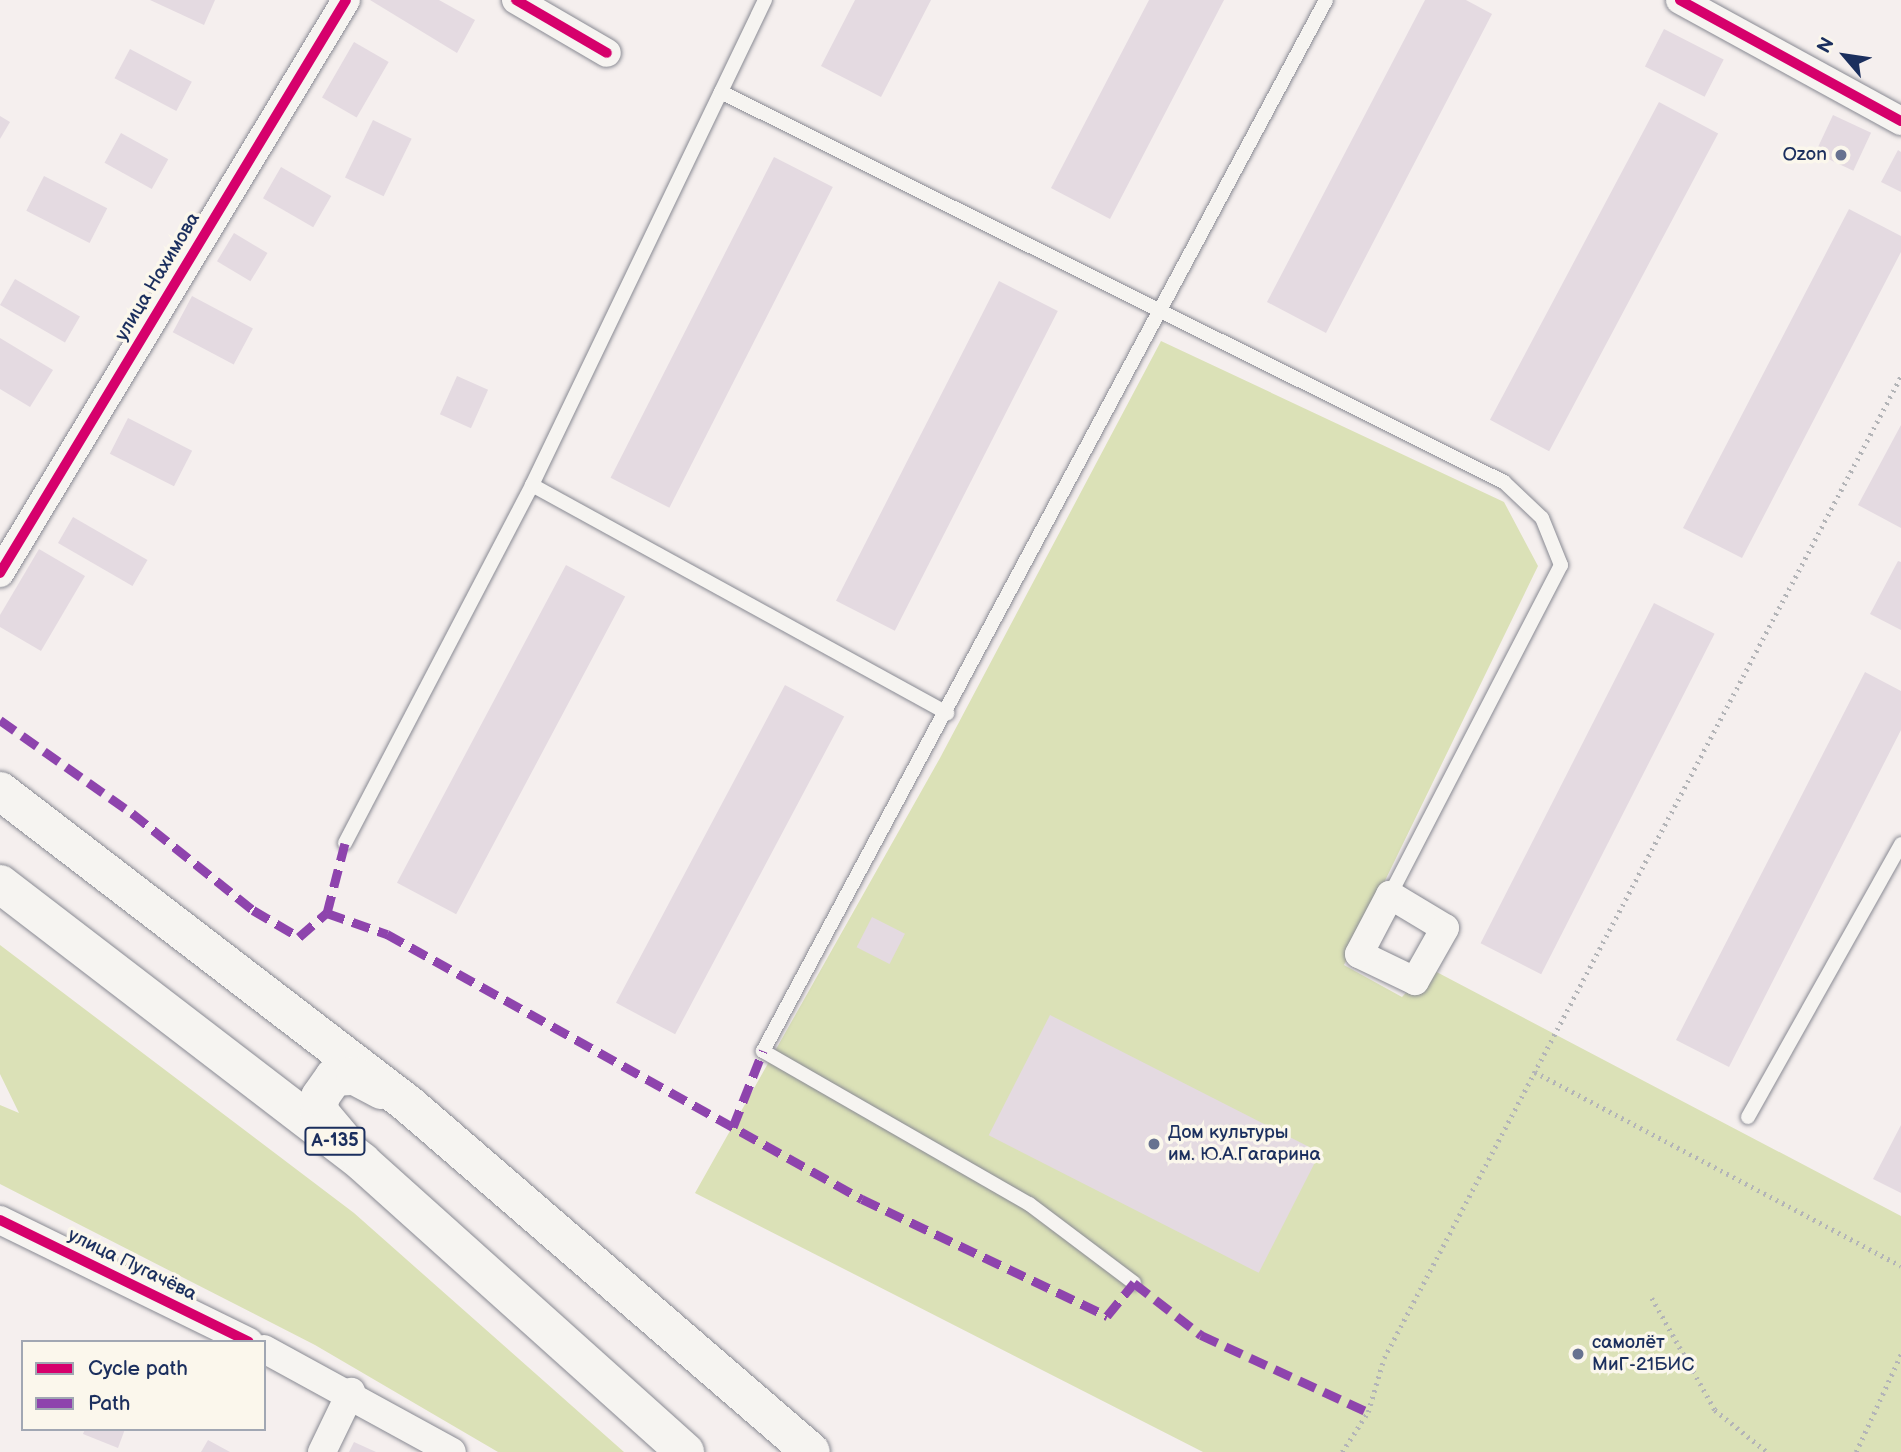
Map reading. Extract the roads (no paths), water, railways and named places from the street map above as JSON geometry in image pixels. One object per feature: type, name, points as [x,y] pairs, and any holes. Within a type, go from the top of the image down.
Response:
[{"type":"highway","points":[[0,791],[408,1104],[811,1452]]},
{"type":"highway","name":"А-135","points":[[0,884],[362,1162],[685,1452]]},
{"type":"highway","points":[[362,1162],[319,1112],[320,1097],[334,1077],[355,1076],[408,1104]]},
{"type":"street","name":"улица Нахимова","points":[[0,573],[346,0]]},
{"type":"street","points":[[516,0],[607,53]]},
{"type":"street","points":[[1680,0],[1901,121]]},
{"type":"street","name":"улица Пугачёва","points":[[0,1220],[245,1340]]},
{"type":"street","points":[[266,1350],[351,1392],[452,1452]]},
{"type":"street","points":[[322,1452],[351,1392]]},
{"type":"lane","points":[[345,843],[531,485],[765,0]]},
{"type":"lane","points":[[1134,1283],[1029,1204],[763,1051],[947,713],[1157,312],[1326,0]]},
{"type":"lane","points":[[721,92],[1157,312],[1504,482],[1542,518],[1561,565],[1390,895]]},
{"type":"lane","points":[[531,485],[947,713]]},
{"type":"lane","points":[[1748,1117],[1901,844]]},
{"type":"place","name":"Ozon","points":[[1841,155]]},
{"type":"place","name":"Дом культуры им. Ю.А.Гагарина","points":[[1154,1144]]},
{"type":"place","name":"самолёт МиГ-21БИС","points":[[1578,1354]]}]
